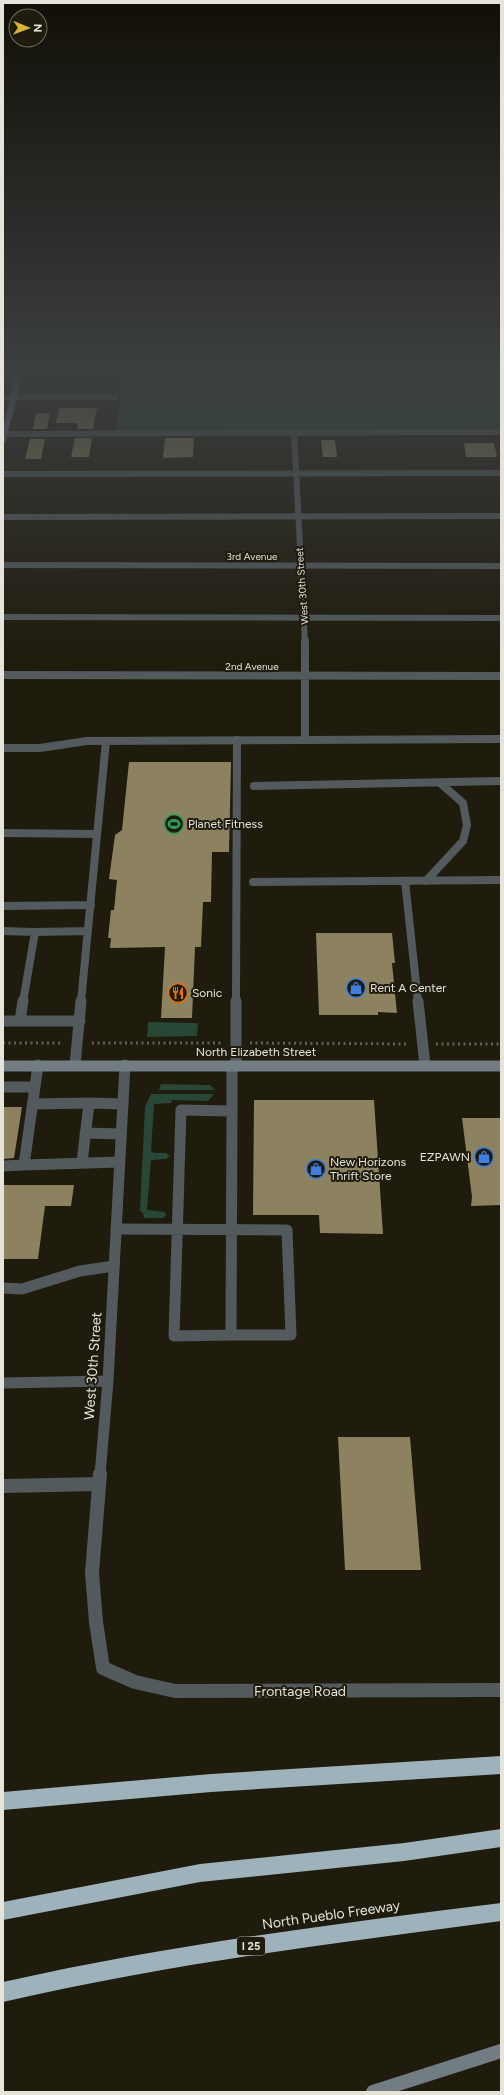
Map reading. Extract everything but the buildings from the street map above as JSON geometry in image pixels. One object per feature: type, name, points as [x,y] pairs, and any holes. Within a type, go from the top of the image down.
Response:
[{"type":"highway","points":[[3,1801],[211,1783],[501,1765]]},
{"type":"highway","points":[[3,1911],[200,1873],[404,1852],[501,1838]]},
{"type":"highway","name":"North Pueblo Freeway","points":[[3,1992],[99,1971],[320,1935],[501,1912]]},
{"type":"main road","name":"North Elizabeth Street","points":[[5,1065],[501,1066]]},
{"type":"main road","points":[[373,2092],[501,2051]]},
{"type":"street","name":"West 30th Street","points":[[294,465],[304,617],[306,676],[305,740]]},
{"type":"street","points":[[3,474],[501,473]]},
{"type":"street","points":[[3,517],[501,516]]},
{"type":"street","name":"3rd Avenue","points":[[3,565],[501,566]]},
{"type":"street","points":[[3,617],[501,618]]},
{"type":"street","name":"2nd Avenue","points":[[3,675],[501,676]]},
{"type":"street","points":[[3,748],[40,748],[87,742],[501,739]]},
{"type":"street","points":[[231,1335],[232,1111],[234,1065],[237,740]]},
{"type":"street","points":[[75,1065],[106,742]]},
{"type":"street","points":[[254,786],[501,781]]},
{"type":"street","points":[[426,881],[463,842],[467,826],[463,803],[440,782]]},
{"type":"street","points":[[3,833],[96,834]]},
{"type":"street","points":[[253,882],[501,880]]},
{"type":"street","points":[[405,881],[425,1065]]},
{"type":"street","points":[[3,906],[91,906]]},
{"type":"street","points":[[3,931],[88,931]]},
{"type":"street","points":[[20,1021],[35,932]]},
{"type":"street","points":[[3,1021],[80,1020]]},
{"type":"street","points":[[24,1165],[38,1065]]},
{"type":"street","name":"West 30th Street","points":[[103,1668],[96,1622],[92,1572],[108,1381],[125,1065]]},
{"type":"street","points":[[3,1087],[35,1086]]},
{"type":"street","points":[[82,1163],[89,1103]]},
{"type":"street","points":[[33,1104],[122,1104]]},
{"type":"street","points":[[116,1229],[178,1230],[287,1230],[291,1335],[174,1336],[178,1230],[181,1110],[232,1111]]},
{"type":"street","points":[[85,1134],[121,1134]]},
{"type":"street","points":[[3,1166],[120,1162]]},
{"type":"street","points":[[3,1288],[22,1289],[80,1271],[114,1266]]},
{"type":"street","points":[[3,1383],[108,1381]]},
{"type":"street","points":[[3,1486],[99,1484]]},
{"type":"street","name":"Frontage Road","points":[[103,1668],[135,1682],[174,1692],[501,1690]]},
{"type":"green space","points":[[149,1022],[196,1023],[198,1024],[197,1036],[147,1037]]},
{"type":"green space","points":[[161,1084],[210,1085],[215,1090],[159,1090]]},
{"type":"green space","points":[[151,1094],[214,1094],[208,1101],[172,1100],[171,1103],[154,1104],[151,1151],[154,1153],[166,1153],[170,1156],[166,1159],[151,1160],[147,1210],[165,1212],[166,1216],[163,1218],[144,1218],[143,1213],[140,1211],[145,1107]]},
{"type":"place","name":"Planet Fitness","points":[[174,824]]},
{"type":"place","name":"Rent A Center","points":[[356,988]]},
{"type":"place","name":"Sonic","points":[[178,993]]},
{"type":"place","name":"EZPAWN","points":[[484,1157]]},
{"type":"place","name":"New Horizons Thrift Store","points":[[316,1169]]}]
